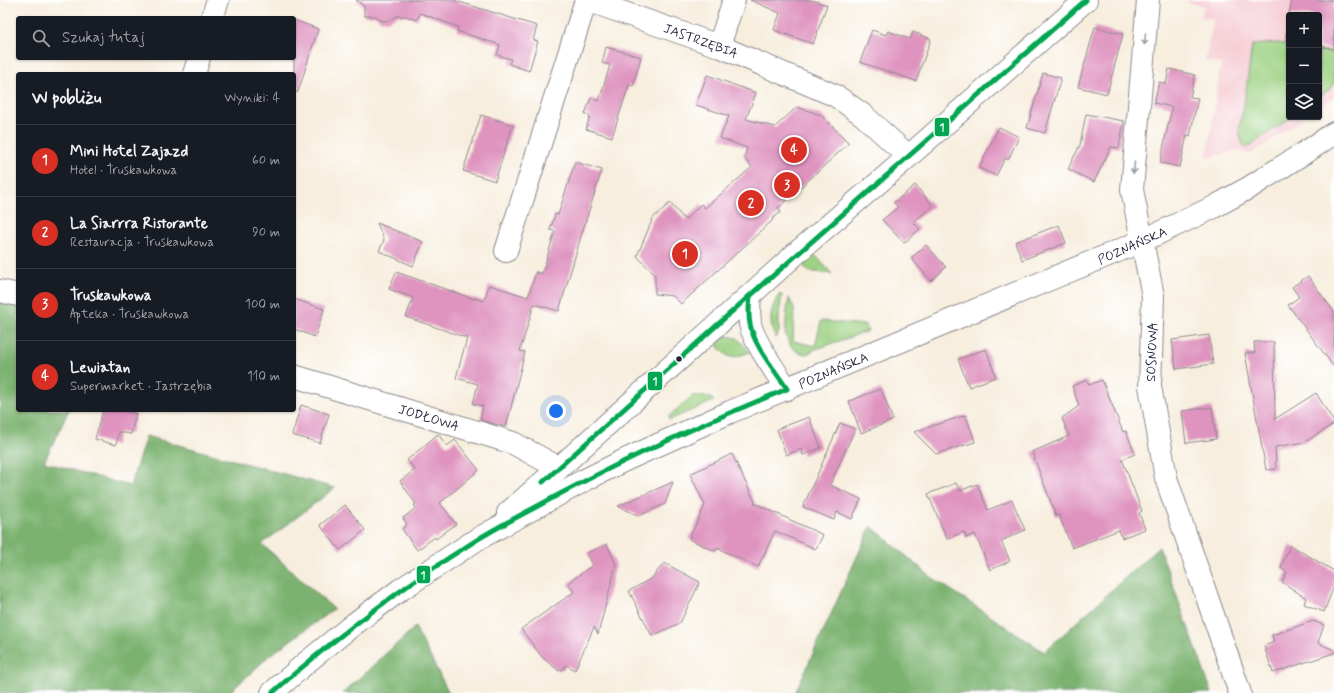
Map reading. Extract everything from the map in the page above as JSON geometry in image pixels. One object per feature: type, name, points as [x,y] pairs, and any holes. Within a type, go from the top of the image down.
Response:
[{"type":"street","points":[[213,16],[218,0]]},
{"type":"street","name":"JASTRZĘBIA","points":[[506,251],[587,0],[719,46],[836,96],[861,114],[908,156]]},
{"type":"street","points":[[719,46],[734,0]]},
{"type":"street","points":[[476,540],[1086,0]]},
{"type":"street","name":"SOSNOWA","points":[[1148,0],[1132,190],[1153,296],[1150,386],[1166,478],[1240,693]]},
{"type":"street","points":[[195,72],[198,60]]},
{"type":"street","name":"POZNAŃSKA","points":[[272,693],[354,624],[400,590],[476,540],[583,481],[730,412],[1142,241],[1214,207],[1250,187],[1334,133]]},
{"type":"street","points":[[0,290],[16,294]]},
{"type":"street","points":[[750,296],[749,313],[751,325],[758,342],[787,389]]},
{"type":"street","name":"JODŁOWA","points":[[296,377],[513,443],[559,468]]},
{"type":"shaded area","points":[[1188,0],[1334,0],[1334,97],[1322,106],[1322,12],[1286,12],[1286,120],[1301,120],[1251,154],[1237,150],[1214,157],[1207,156],[1221,64],[1205,61],[1214,19],[1201,17],[1204,6],[1187,2]]},
{"type":"green space","points":[[1278,43],[1286,44],[1286,120],[1288,120],[1246,148],[1242,143],[1239,129],[1244,105],[1252,45]]},
{"type":"green space","points":[[1322,51],[1334,53],[1334,86],[1322,95]]},
{"type":"green space","points":[[813,253],[832,274],[808,271],[804,266],[806,261]]},
{"type":"green space","points":[[779,295],[782,295],[779,315],[779,332],[776,338],[773,333],[771,316]]},
{"type":"green space","points":[[789,298],[794,308],[793,341],[815,346],[821,321],[866,325],[868,331],[816,349],[806,354],[797,352],[790,345],[785,333]]},
{"type":"green space","points":[[0,302],[16,306],[16,412],[68,412],[44,462],[130,486],[146,436],[335,488],[262,544],[334,609],[269,656],[229,693],[0,693]]},
{"type":"green space","points":[[727,336],[737,338],[750,352],[733,357],[727,355],[714,343]]},
{"type":"green space","points":[[692,396],[704,396],[714,401],[669,420],[669,416]]},
{"type":"green space","points":[[871,526],[930,576],[1044,652],[1159,547],[1212,693],[795,693]]},
{"type":"green space","points":[[415,627],[449,693],[343,693]]},
{"type":"building","points":[[356,0],[453,0],[537,26],[533,40],[538,41],[529,71],[509,64],[511,59],[497,55],[500,45],[457,31],[458,27],[420,13],[417,20],[406,16],[397,16],[385,21],[380,20],[376,16],[364,16],[364,6]]},
{"type":"building","points":[[750,0],[812,0],[827,5],[813,44],[774,30],[780,13]]},
{"type":"building","points":[[1292,0],[1334,0],[1334,49],[1322,47],[1322,12],[1290,12]]},
{"type":"building","points":[[296,21],[318,29],[298,92],[296,92],[296,72],[294,72],[294,60],[296,60]]},
{"type":"building","points":[[1095,27],[1123,34],[1107,94],[1078,87]]},
{"type":"building","points":[[872,30],[886,35],[888,31],[910,39],[913,32],[931,39],[916,81],[860,62]]},
{"type":"building","points":[[606,47],[641,57],[633,86],[629,85],[612,137],[586,129],[590,116],[585,114],[591,98],[599,101],[610,65],[602,63]]},
{"type":"building","points":[[1169,69],[1195,75],[1190,97],[1198,98],[1190,136],[1187,135],[1180,167],[1160,163],[1172,107],[1154,103],[1159,82],[1166,84]]},
{"type":"building","points":[[1043,73],[1061,78],[1045,133],[1027,128]]},
{"type":"building","points":[[707,75],[756,93],[746,119],[775,127],[797,107],[821,115],[849,143],[778,208],[781,212],[772,219],[773,220],[681,304],[673,296],[655,294],[655,275],[637,256],[653,218],[670,203],[685,220],[701,204],[705,208],[752,167],[744,158],[747,148],[720,138],[729,116],[696,105]]},
{"type":"building","points":[[1086,114],[1124,121],[1119,148],[1111,147],[1094,182],[1068,169],[1080,145]]},
{"type":"building","points":[[481,115],[513,125],[495,181],[463,171]]},
{"type":"building","points":[[999,127],[1019,137],[1008,160],[1005,158],[996,176],[979,168]]},
{"type":"building","points":[[575,162],[602,170],[559,311],[534,304],[520,351],[525,352],[506,427],[480,420],[483,406],[473,404],[478,384],[456,378],[467,338],[406,317],[413,298],[389,289],[396,272],[474,299],[484,301],[489,285],[528,297],[536,272],[542,274],[555,231],[550,230],[555,214],[558,215]]},
{"type":"building","points":[[915,185],[933,206],[913,222],[920,229],[904,243],[882,220],[898,207],[894,203]]},
{"type":"building","points":[[377,223],[423,242],[413,266],[379,251],[384,240]]},
{"type":"building","points":[[1059,225],[1066,243],[1022,260],[1015,242]]},
{"type":"building","points":[[926,245],[946,267],[931,281],[911,258]]},
{"type":"building","points":[[1308,276],[1334,312],[1334,367],[1288,305],[1299,297],[1292,287]]},
{"type":"building","points":[[296,300],[324,309],[315,337],[296,330]]},
{"type":"building","points":[[1209,335],[1213,364],[1176,369],[1172,340]]},
{"type":"building","points":[[1254,342],[1274,342],[1275,419],[1316,393],[1334,422],[1334,424],[1305,442],[1275,447],[1276,469],[1266,470],[1245,353],[1255,353]]},
{"type":"building","points":[[986,349],[996,377],[969,387],[958,359]]},
{"type":"building","points":[[1087,380],[1089,385],[1102,380],[1123,432],[1126,431],[1135,454],[1122,459],[1142,511],[1139,513],[1145,529],[1122,538],[1119,530],[1072,548],[1059,515],[1056,516],[1032,452],[1069,436],[1062,418],[1079,406],[1072,386]]},
{"type":"building","points":[[881,389],[893,420],[861,433],[849,401]]},
{"type":"building","points":[[301,405],[329,414],[320,443],[292,435]]},
{"type":"building","points":[[1212,407],[1216,439],[1186,443],[1182,411]]},
{"type":"building","points":[[102,412],[129,412],[136,414],[131,434],[119,432],[116,445],[95,439]]},
{"type":"building","points":[[966,415],[975,442],[936,454],[914,432]]},
{"type":"building","points":[[809,417],[821,448],[803,455],[801,449],[786,455],[777,429]]},
{"type":"building","points":[[840,423],[855,429],[830,485],[861,499],[852,519],[837,512],[834,520],[803,507]]},
{"type":"building","points":[[438,434],[447,446],[455,440],[479,470],[440,503],[456,524],[436,539],[435,537],[417,550],[402,529],[407,525],[403,518],[416,508],[414,505],[416,504],[400,481],[415,470],[407,460]]},
{"type":"building","points":[[732,454],[755,502],[754,503],[823,535],[816,549],[775,531],[758,567],[717,548],[715,551],[689,539],[705,505],[690,474]]},
{"type":"building","points":[[673,482],[665,504],[639,516],[618,506]]},
{"type":"building","points":[[956,483],[960,491],[977,484],[988,510],[1012,500],[1025,530],[1001,541],[1010,561],[990,570],[975,534],[966,538],[964,532],[947,539],[928,494]]},
{"type":"building","points":[[345,505],[365,530],[340,550],[320,525]]},
{"type":"building","points":[[607,544],[616,565],[598,634],[594,627],[575,670],[566,665],[563,670],[561,669],[559,671],[542,657],[521,629],[574,592],[568,583],[593,565],[587,553]]},
{"type":"building","points":[[1290,545],[1334,571],[1334,586],[1324,612],[1304,604],[1306,598],[1282,582],[1287,572],[1281,568]]},
{"type":"building","points":[[664,563],[700,582],[680,623],[652,636],[629,591],[652,578]]},
{"type":"building","points":[[1313,621],[1324,625],[1318,643],[1334,650],[1334,653],[1273,673],[1264,646],[1274,642],[1272,635]]},
{"type":"transit line","name":"1","points":[[272,693],[370,613],[448,558],[490,532],[597,474],[628,459],[787,389],[760,349],[752,332],[749,317],[750,296],[1086,0]]},
{"type":"transit line","name":"1","points":[[543,482],[767,280]]},
{"type":"place","name":"Lewiatan","points":[[794,150]]},
{"type":"place","name":"Truskawkowa","points":[[787,185]]},
{"type":"place","name":"La Siarrra Ristorante","points":[[751,203]]},
{"type":"place","name":"Mini Hotel Zajazd","points":[[685,254]]}]
